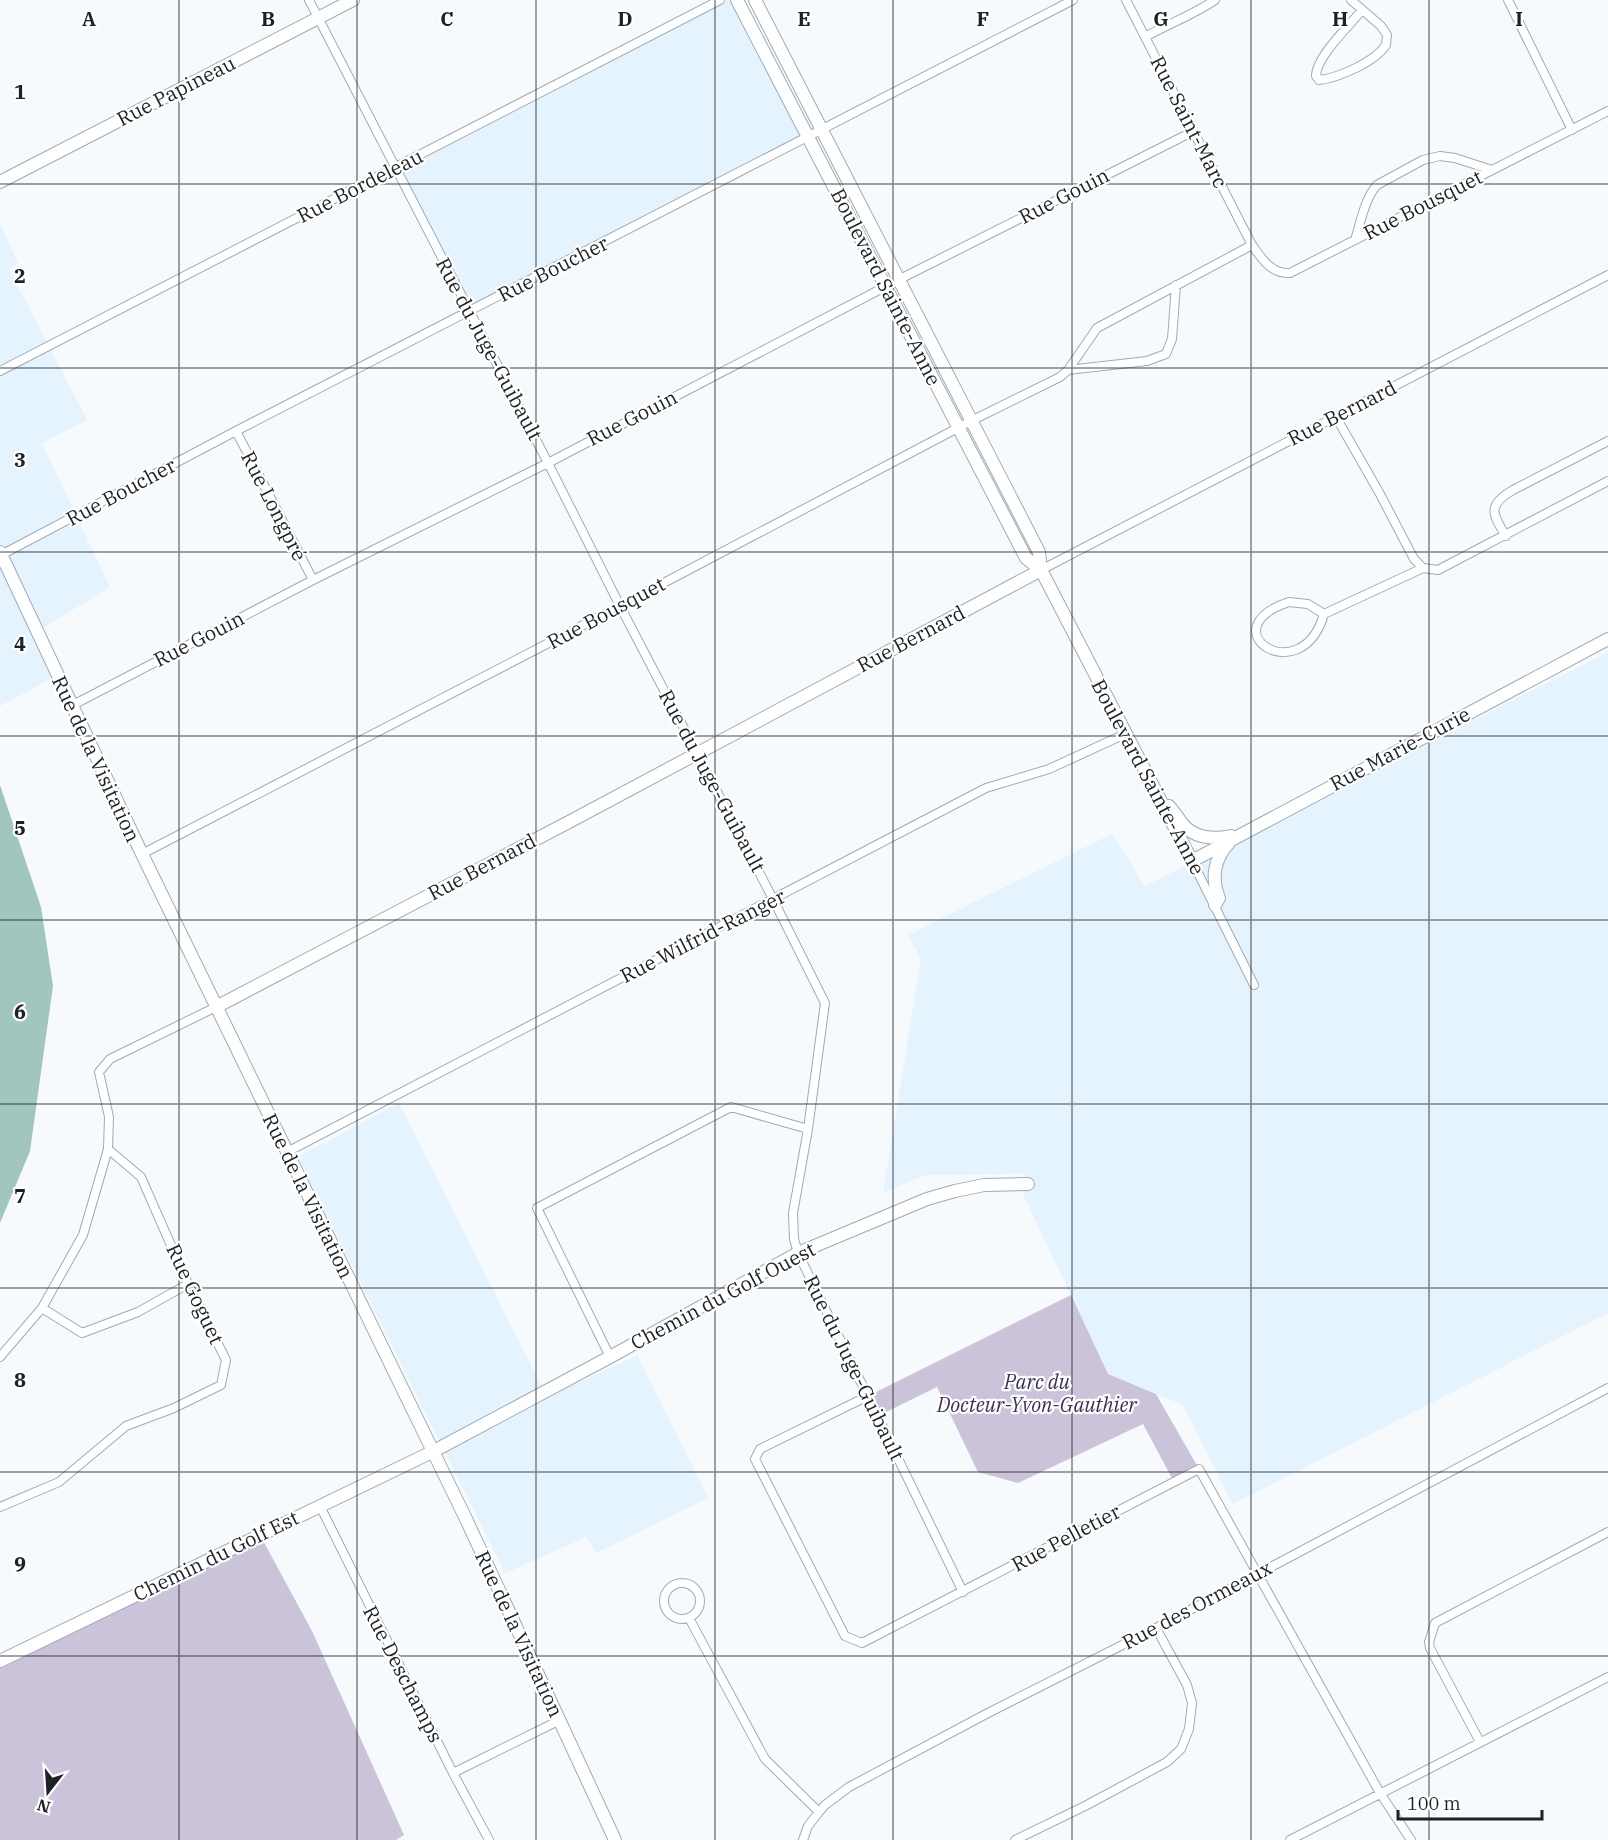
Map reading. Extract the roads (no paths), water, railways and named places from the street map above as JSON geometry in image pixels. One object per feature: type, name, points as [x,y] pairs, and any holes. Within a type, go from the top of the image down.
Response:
[{"type":"street","name":"Rue du Juge-Guibault","points":[[309,0],[825,1003],[794,1213],[794,1239],[798,1253],[963,1592]]},
{"type":"street","name":"Rue Papineau","points":[[0,182],[353,0]]},
{"type":"street","name":"Rue Bordeleau","points":[[0,371],[720,0]]},
{"type":"street","name":"Boulevard Sainte-Anne","points":[[737,0],[1026,558],[1041,570]]},
{"type":"street","name":"Boulevard Sainte-Anne","points":[[755,0],[1039,552],[1041,570],[1215,905],[1254,985]]},
{"type":"street","name":"Rue Boucher","points":[[1,554],[1073,0]]},
{"type":"street","name":"Rue Saint-Marc","points":[[1126,0],[1252,245]]},
{"type":"street","points":[[1145,37],[1199,11],[1215,0]]},
{"type":"street","points":[[1351,0],[1381,26],[1387,35],[1386,45],[1367,61],[1332,79],[1319,80],[1316,70],[1322,60],[1362,10]]},
{"type":"street","points":[[1508,0],[1572,130]]},
{"type":"street","name":"Rue Bousquet","points":[[142,854],[971,421],[1060,377],[1068,370],[1097,328],[1252,245],[1270,267],[1281,273],[1290,273],[1608,111]]},
{"type":"street","name":"Rue Gouin","points":[[71,706],[313,580],[548,463],[885,286],[1194,131]]},
{"type":"street","name":"Rue Bousquet","points":[[1355,240],[1367,201],[1377,185],[1423,160],[1445,156],[1492,170]]},
{"type":"street","name":"Rue Bernard","points":[[216,1007],[1041,570],[1608,275]]},
{"type":"street","name":"Rue Bousquet","points":[[1068,370],[1147,361],[1166,354],[1172,339],[1176,285]]},
{"type":"street","points":[[1336,417],[1414,559],[1423,568]]},
{"type":"street","name":"Rue Longpré","points":[[236,431],[313,580]]},
{"type":"street","points":[[1506,536],[1494,518],[1495,508],[1500,499],[1608,441]]},
{"type":"street","points":[[1324,614],[1308,604],[1289,602],[1275,606],[1258,621],[1256,633],[1260,644],[1273,652],[1289,653],[1300,648],[1320,628],[1324,614],[1423,568],[1438,570],[1608,481]]},
{"type":"street","name":"Rue de la Visitation","points":[[1,554],[142,854],[466,1519],[615,1840]]},
{"type":"street","name":"Rue Marie-Curie","points":[[1192,861],[1608,639]]},
{"type":"street","name":"Rue Wilfrid-Ranger","points":[[287,1152],[986,788],[1049,770],[1125,734]]},
{"type":"street","points":[[1156,794],[1176,814],[1182,824],[1197,835],[1216,838],[1230,837],[1249,829]]},
{"type":"street","points":[[1215,905],[1219,898],[1214,885],[1218,861],[1224,848],[1236,836]]},
{"type":"street","points":[[0,1357],[42,1308],[83,1235],[108,1149],[109,1117],[99,1072],[110,1059],[216,1007]]},
{"type":"street","points":[[610,1357],[537,1209],[731,1107],[808,1129]]},
{"type":"street","name":"Rue Goguet","points":[[0,1507],[59,1482],[126,1426],[174,1408],[220,1385],[226,1360],[188,1284],[141,1177],[108,1149]]},
{"type":"street","name":"Chemin du Golf Ouest","points":[[432,1452],[798,1253],[936,1196],[984,1185],[1028,1184]]},
{"type":"street","points":[[42,1308],[82,1332],[138,1312],[188,1284]]},
{"type":"street","name":"Rue des Ormeaux","points":[[803,1840],[808,1826],[819,1812],[849,1787],[1156,1628],[1608,1388]]},
{"type":"street","name":"Rue Pelletier","points":[[868,1396],[760,1449],[755,1459],[844,1636],[862,1643],[1199,1469],[1380,1793],[1411,1840]]},
{"type":"street","name":"Chemin du Golf Est","points":[[0,1661],[432,1452]]},
{"type":"street","name":"Rue Deschamps","points":[[320,1506],[453,1773],[489,1840]]},
{"type":"street","points":[[1480,1742],[1430,1648],[1429,1642],[1435,1623],[1608,1532]]},
{"type":"street","points":[[684,1583],[695,1588],[698,1593],[700,1605],[689,1618],[677,1618],[667,1612],[665,1594],[673,1585],[684,1583]]},
{"type":"street","points":[[689,1618],[765,1759],[819,1812]]},
{"type":"street","points":[[1015,1840],[1086,1806],[1167,1762],[1181,1749],[1189,1729],[1192,1703],[1187,1684],[1156,1628]]},
{"type":"street","points":[[1290,1840],[1608,1677]]},
{"type":"street","points":[[453,1773],[560,1720]]},
{"type":"park label","name":"Parc du Docteur-Yvon-Gauthier","points":[[1037,1394]]}]
